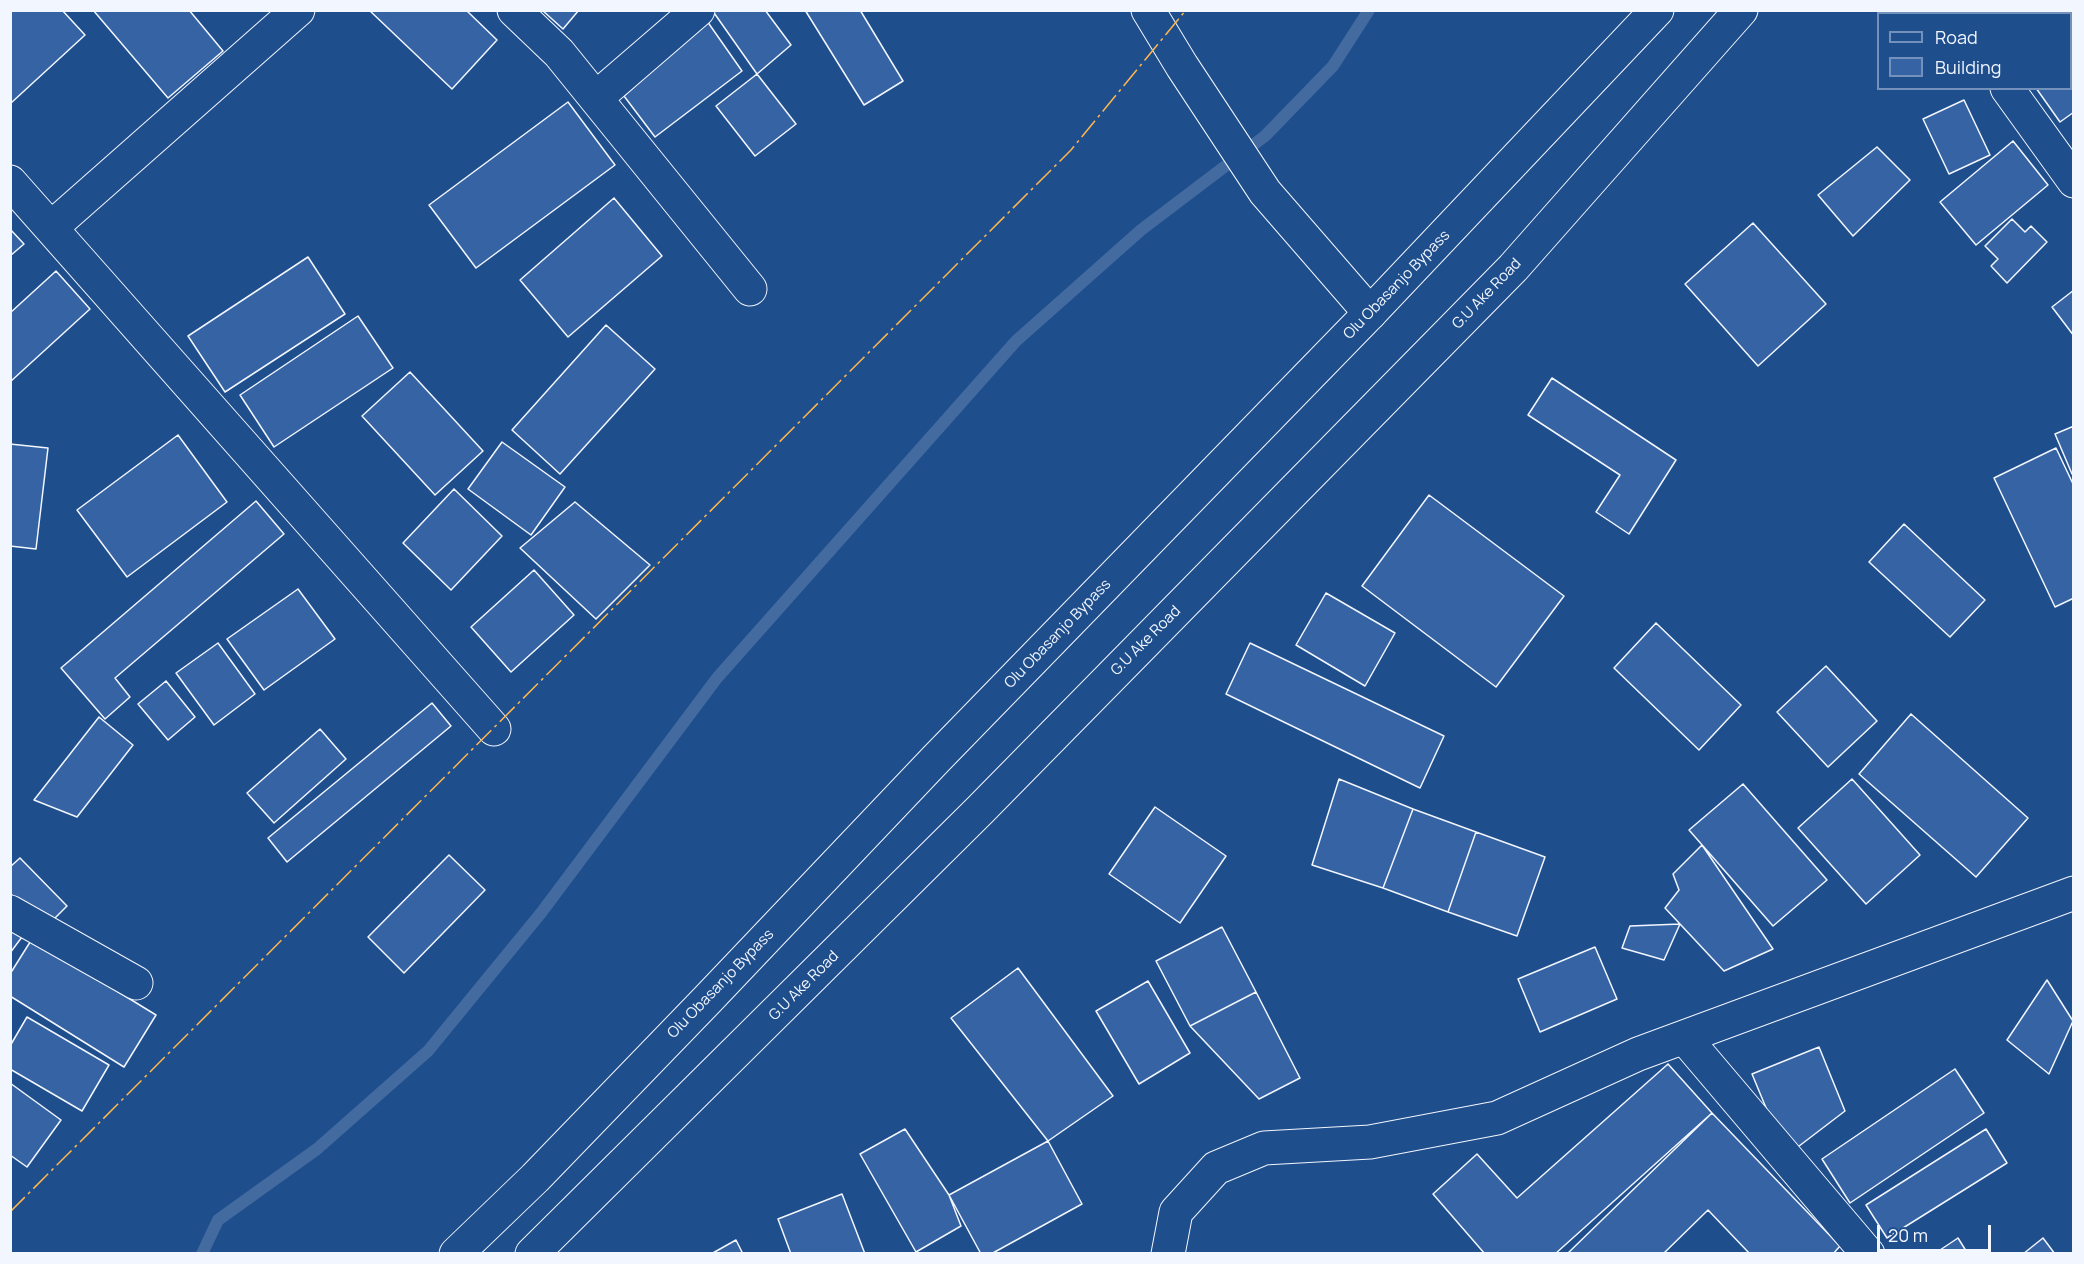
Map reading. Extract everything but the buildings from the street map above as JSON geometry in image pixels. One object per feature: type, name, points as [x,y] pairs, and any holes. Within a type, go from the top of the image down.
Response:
[{"type":"street","points":[[52,227],[298,10]]},
{"type":"street","points":[[514,10],[559,53],[750,289]]},
{"type":"street","points":[[596,98],[698,10]]},
{"type":"street","points":[[1148,10],[1265,192],[1370,313]]},
{"type":"street","name":"Olu Obasanjo Bypass","points":[[456,1254],[535,1178],[936,759],[1370,313],[1657,10]]},
{"type":"street","name":"G.U Ake Road","points":[[532,1254],[980,810],[1480,302],[1520,260],[1741,10]]},
{"type":"street","points":[[2008,90],[2073,181]]},
{"type":"street","points":[[10,182],[494,729]]},
{"type":"street","points":[[1168,1254],[1176,1212],[1216,1168],[1264,1148],[1370,1142],[1497,1118],[1638,1054],[2073,892]]},
{"type":"street","points":[[10,912],[136,983]]},
{"type":"street","points":[[1684,1036],[1868,1254]]},
{"type":"waterway","points":[[202,1254],[218,1220],[317,1149],[428,1051],[541,913],[717,678],[1016,341],[1141,230],[1265,136],[1333,66],[1369,10]]},
{"type":"power","points":[[10,1212],[1071,150],[1186,10]]}]
